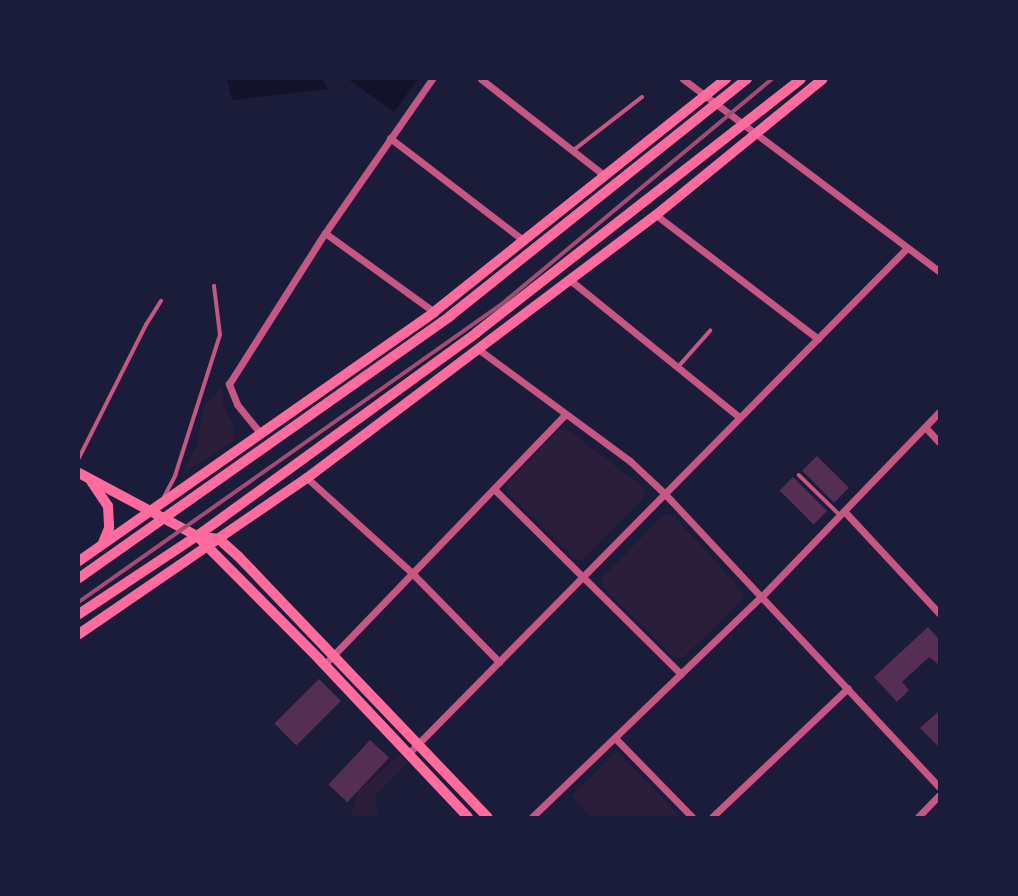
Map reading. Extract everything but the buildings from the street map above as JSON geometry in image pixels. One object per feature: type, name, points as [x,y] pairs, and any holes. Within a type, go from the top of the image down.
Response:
[{"type":"main road","points":[[79,561],[434,312],[726,79]]},
{"type":"main road","points":[[79,579],[450,316],[747,79]]},
{"type":"main road","points":[[79,614],[197,536],[476,332],[801,79]]},
{"type":"main road","points":[[79,634],[307,478],[656,215],[823,79]]},
{"type":"main road","points":[[84,475],[156,508],[197,536],[324,664],[468,817]]},
{"type":"main road","points":[[84,475],[108,506],[109,528],[103,543]]},
{"type":"main road","points":[[197,536],[219,539],[334,654],[487,817]]},
{"type":"street","points":[[262,435],[237,404],[229,384],[325,233],[432,79]]},
{"type":"street","points":[[481,79],[605,176]]},
{"type":"street","points":[[683,79],[939,271]]},
{"type":"street","points":[[390,138],[524,241]]},
{"type":"street","points":[[656,215],[818,339]]},
{"type":"street","points":[[325,233],[434,312]]},
{"type":"street","points":[[408,754],[907,248]]},
{"type":"street","points":[[570,280],[739,417]]},
{"type":"street","points":[[478,349],[630,461],[665,494],[763,595],[939,787]]},
{"type":"street","points":[[532,817],[763,595],[939,412]]},
{"type":"street","points":[[324,664],[565,415]]},
{"type":"street","points":[[925,428],[939,442]]},
{"type":"street","points":[[307,478],[411,572],[499,662]]},
{"type":"street","points":[[494,489],[681,674]]},
{"type":"street","points":[[843,514],[939,613]]},
{"type":"street","points":[[712,817],[848,688]]},
{"type":"street","points":[[615,738],[692,817]]},
{"type":"street","points":[[918,817],[939,795]]},
{"type":"lane","points":[[573,152],[642,97]]},
{"type":"lane","points":[[156,508],[175,476],[220,335],[214,286]]},
{"type":"lane","points":[[79,458],[146,324],[161,301]]},
{"type":"lane","points":[[678,368],[710,331]]},
{"type":"lane","points":[[799,475],[843,514]]},
{"type":"shaded area","points":[[322,79],[328,89],[232,100],[227,80]]},
{"type":"shaded area","points":[[348,79],[418,79],[394,112]]},
{"type":"shaded area","points":[[222,387],[223,403],[235,429],[233,441],[181,475],[197,446],[204,407]]},
{"type":"shaded area","points":[[567,429],[644,488],[643,499],[583,560],[575,559],[506,491],[507,484],[558,430]]},
{"type":"shaded area","points":[[663,515],[673,515],[743,592],[743,600],[684,657],[675,658],[602,586],[602,578]]},
{"type":"shaded area","points":[[617,751],[681,817],[591,817],[571,796]]},
{"type":"shaded area","points":[[400,755],[407,763],[375,796],[378,817],[351,817],[358,792]]},
{"type":"railway","points":[[79,602],[502,304],[772,79]]}]
